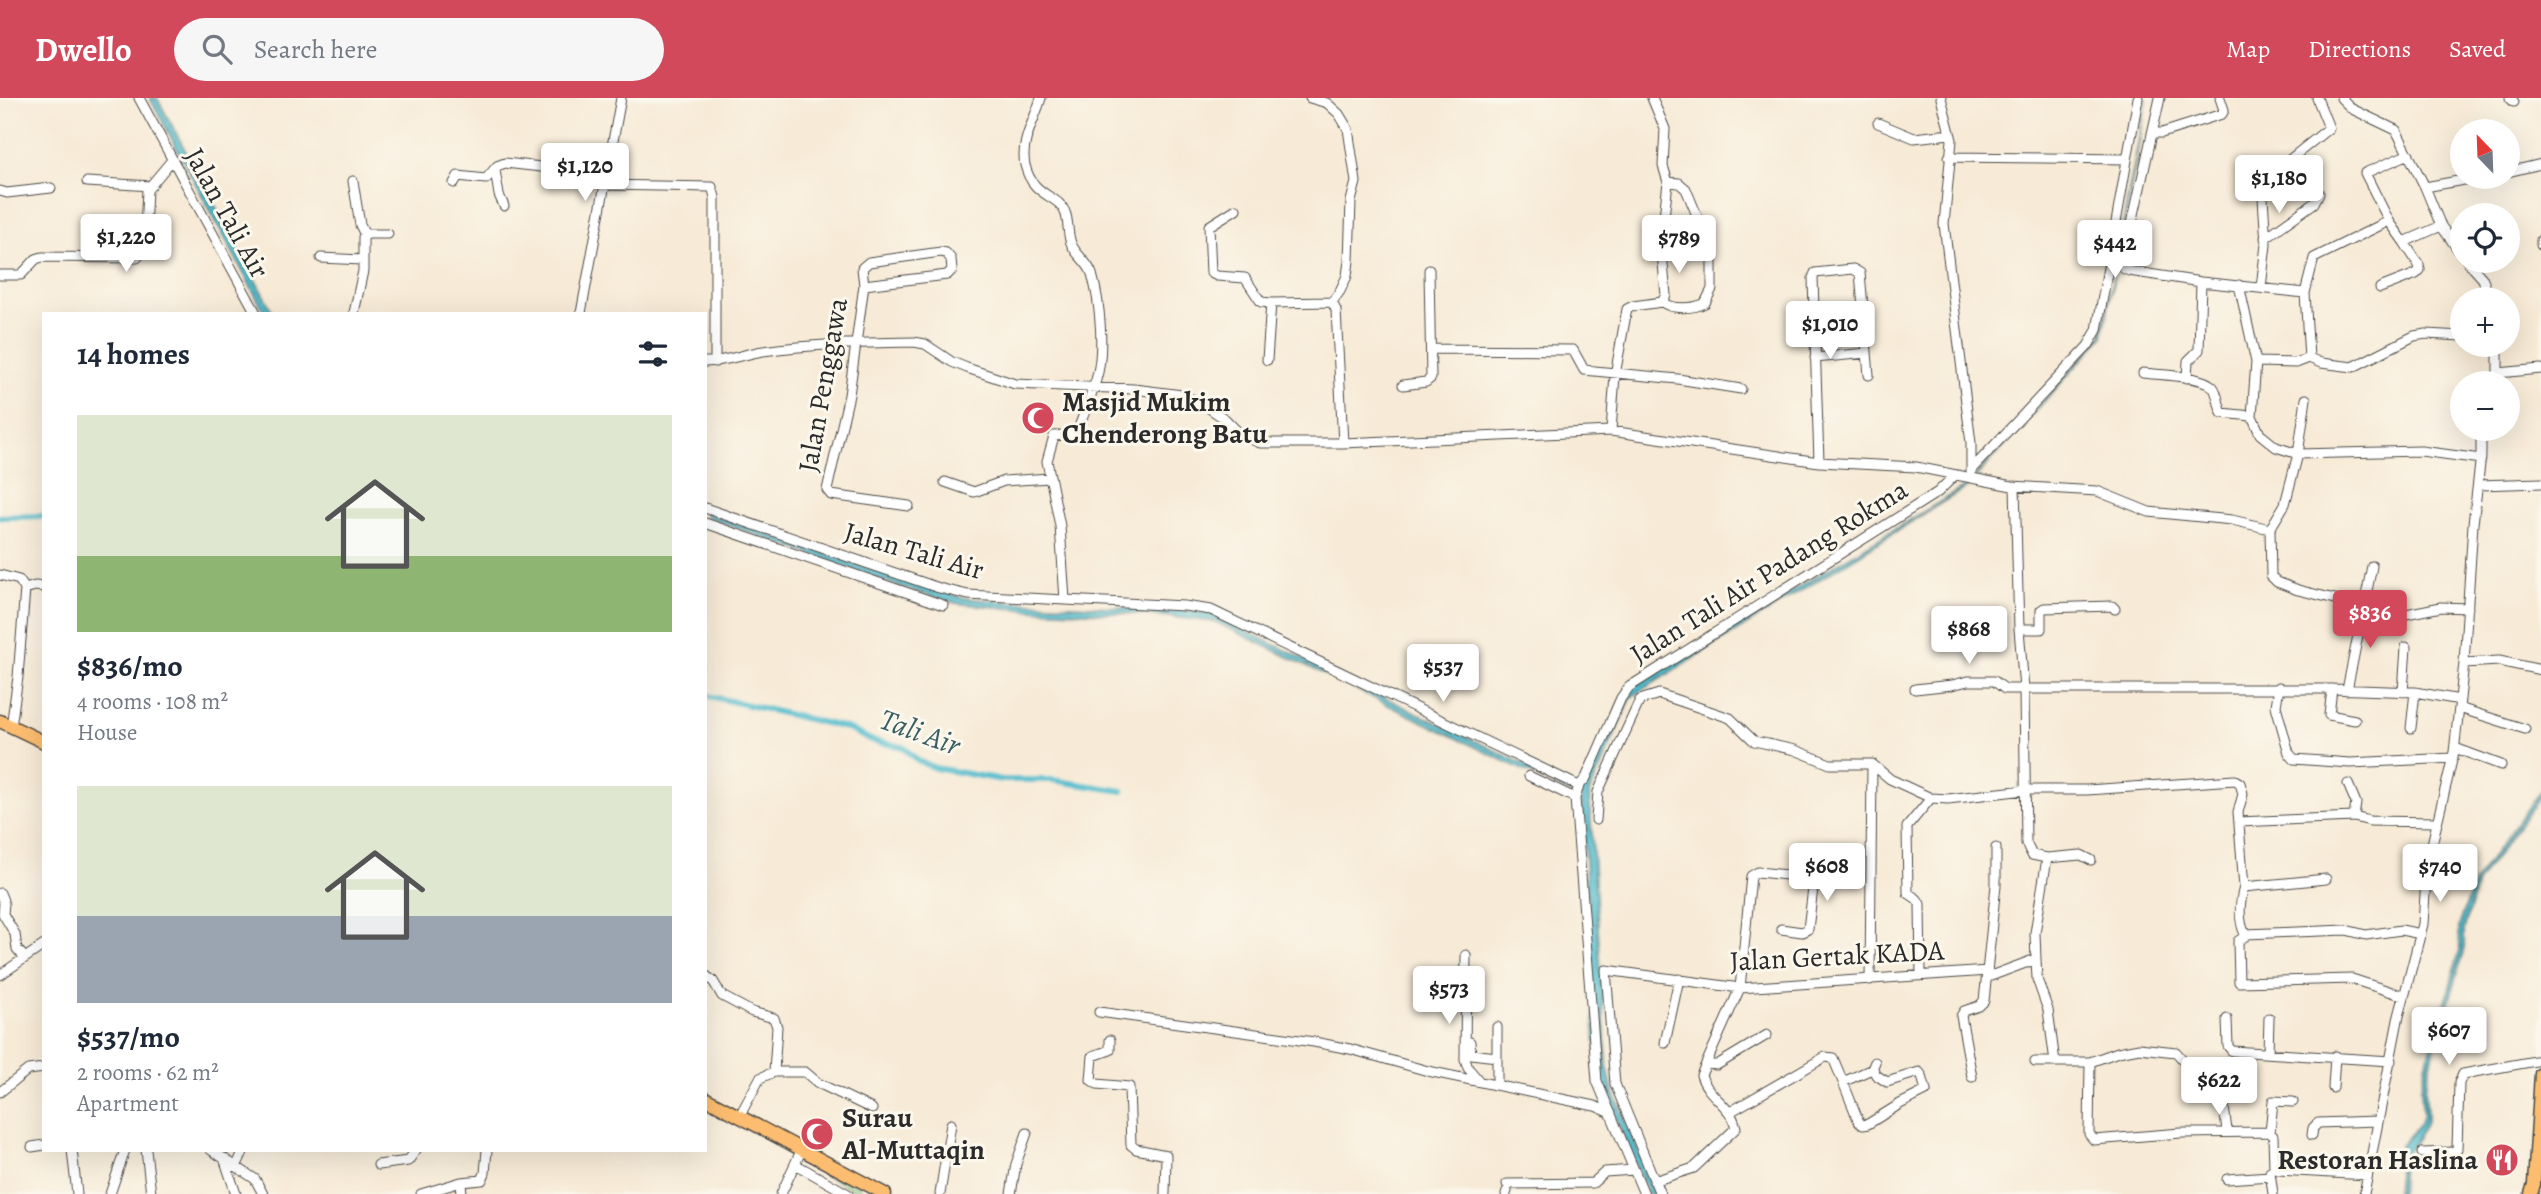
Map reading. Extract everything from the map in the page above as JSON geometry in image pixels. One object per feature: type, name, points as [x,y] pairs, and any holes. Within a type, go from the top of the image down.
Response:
[{"type":"main road","points":[[5,724],[42,741]]},
{"type":"main road","points":[[2531,1194],[2541,1074]]},
{"type":"main road","points":[[707,1099],[885,1194]]},
{"type":"main road","points":[[2522,1194],[2534,1160]]},
{"type":"street","name":"Jalan Tali Air","points":[[139,98],[255,312]]},
{"type":"street","points":[[581,312],[621,98]]},
{"type":"street","points":[[1041,98],[1025,142],[1025,163],[1032,182],[1042,194],[1059,203],[1065,211],[1070,242],[1088,264],[1091,273],[1100,324],[1099,365],[1077,432],[1056,435],[1047,458],[1060,526],[1065,600]]},
{"type":"street","points":[[1310,98],[1327,103],[1339,114],[1348,129],[1356,182],[1351,201],[1347,276],[1332,302]]},
{"type":"street","points":[[1652,98],[1665,129],[1663,166],[1668,182],[1661,243],[1666,295],[1662,302]]},
{"type":"street","points":[[1941,98],[1952,140],[1944,224],[1971,443],[1965,475]]},
{"type":"street","name":"Jalan Tali Air Padang Rokma","points":[[1577,792],[1586,778],[1621,698],[1630,687],[1965,475],[2088,346],[2097,330],[2138,98]]},
{"type":"street","points":[[2160,98],[2123,266],[2129,271],[2201,282],[2305,293]]},
{"type":"street","points":[[2152,133],[2162,133],[2222,114],[2224,110],[2220,98]]},
{"type":"street","points":[[2261,288],[2265,262],[2262,182],[2329,128],[2317,98]]},
{"type":"street","points":[[2341,98],[2352,109],[2394,128],[2425,187],[2441,226],[2450,238]]},
{"type":"street","points":[[1878,122],[1914,138],[1950,134]]},
{"type":"street","points":[[2380,288],[2420,270],[2389,221],[2365,173],[2409,154]]},
{"type":"street","points":[[1949,158],[2127,159]]},
{"type":"street","points":[[0,275],[21,275],[41,257],[137,258],[144,250],[146,196],[172,160]]},
{"type":"street","points":[[454,183],[458,176],[486,179],[497,166],[505,163],[606,174]]},
{"type":"street","points":[[2520,169],[2541,164]]},
{"type":"street","points":[[495,170],[499,195],[504,206]]},
{"type":"street","points":[[87,181],[151,186]]},
{"type":"street","points":[[353,181],[360,225],[365,235]]},
{"type":"street","points":[[1668,182],[1679,183],[1686,189],[1703,230]]},
{"type":"street","points":[[2425,187],[2450,182]]},
{"type":"street","points":[[603,185],[712,187],[715,197],[710,362],[760,352],[914,341],[925,344],[952,362],[1015,384],[1146,390],[1182,395],[1214,412],[1240,434],[1260,443],[1343,443],[1611,431],[1819,462],[1916,467],[2015,486],[2096,491],[2149,512],[2232,520],[2270,529]]},
{"type":"street","points":[[0,191],[8,193],[51,188]]},
{"type":"street","points":[[2265,238],[2314,202],[2319,193]]},
{"type":"street","points":[[1236,209],[1209,226],[1211,273],[1245,278],[1261,302],[1332,302]]},
{"type":"street","points":[[2309,358],[2305,293],[2311,262],[2316,256],[2389,221]]},
{"type":"street","points":[[2404,242],[2441,226]]},
{"type":"street","points":[[365,235],[388,234]]},
{"type":"street","points":[[354,312],[362,277],[362,240],[365,235]]},
{"type":"street","name":"Jalan Penggawa","points":[[864,285],[944,276],[951,272],[951,259],[941,252],[869,261],[862,268],[864,285],[858,343],[827,492],[831,495],[909,506]]},
{"type":"street","points":[[321,258],[362,260]]},
{"type":"street","points":[[1611,431],[1615,375],[1627,309],[1662,302],[1668,307],[1696,307],[1705,303],[1712,289],[1712,261]]},
{"type":"street","points":[[1819,462],[1813,278],[1818,271],[1853,269],[1860,273],[1868,375]]},
{"type":"street","points":[[1403,385],[1426,382],[1431,378],[1429,270]]},
{"type":"street","points":[[2187,378],[2188,361],[2199,350],[2201,282]]},
{"type":"street","points":[[2239,285],[2256,362],[2252,416],[2260,434],[2276,447],[2298,454],[2421,451],[2481,459]]},
{"type":"street","points":[[1332,302],[1336,310],[1343,443]]},
{"type":"street","points":[[1266,360],[1271,303]]},
{"type":"street","points":[[2256,362],[2296,363],[2309,358],[2321,363],[2353,367],[2414,336],[2450,335]]},
{"type":"street","points":[[1431,349],[1573,350],[1584,370],[1678,379],[1741,389]]},
{"type":"street","points":[[1815,358],[1867,353]]},
{"type":"street","points":[[2520,371],[2541,369]]},
{"type":"street","points":[[2143,373],[2206,382],[2213,387],[2222,413],[2252,416]]},
{"type":"street","points":[[2306,399],[2298,454],[2285,504],[2270,529],[2271,576],[2277,582],[2298,590],[2402,615],[2441,607],[2468,608]]},
{"type":"street","points":[[2364,1194],[2404,996],[2421,934],[2425,912],[2426,872],[2454,753],[2464,663],[2481,441]]},
{"type":"street","points":[[946,482],[974,492],[1004,481],[1050,478]]},
{"type":"street","points":[[2479,485],[2541,483]]},
{"type":"street","points":[[2015,486],[2019,629],[2024,689],[2026,843],[2032,855],[2047,858],[2081,855],[2091,860]]},
{"type":"street","name":"Jalan Tali Air","points":[[707,509],[939,588],[968,595],[1184,606],[1211,610],[1577,792]]},
{"type":"street","name":"Jalan Tali Air","points":[[707,524],[943,605]]},
{"type":"street","points":[[2347,690],[2372,566]]},
{"type":"street","points":[[0,575],[19,580],[25,589],[18,677],[5,724]]},
{"type":"street","points":[[25,589],[42,587]]},
{"type":"street","points":[[2019,629],[2041,629],[2043,608],[2112,606],[2115,609]]},
{"type":"street","points":[[2403,691],[2406,647]]},
{"type":"street","points":[[2464,663],[2499,661],[2541,670]]},
{"type":"street","points":[[1915,689],[1968,681],[1994,681],[2004,689],[2278,687],[2403,691],[2459,704],[2525,729]]},
{"type":"street","points":[[1630,687],[1640,700]]},
{"type":"street","points":[[2278,687],[2276,706],[2289,752],[2294,759],[2350,763],[2454,753],[2501,765]]},
{"type":"street","points":[[2332,689],[2329,715],[2355,720]]},
{"type":"street","points":[[2411,729],[2415,692]]},
{"type":"street","points":[[1596,820],[1598,792],[1640,700],[1659,694],[1730,718],[1754,741],[1795,750],[1830,764],[1872,764],[1891,779],[1931,798],[1948,799],[2025,790],[2087,790],[2235,780],[2240,783],[2243,794],[2239,806],[2244,887],[2241,898],[2242,928],[2247,935]]},
{"type":"street","points":[[1870,980],[1872,764]]},
{"type":"street","points":[[1529,776],[1577,792],[1597,1081],[1644,1194]]},
{"type":"street","points":[[2348,784],[2356,803],[2354,817]]},
{"type":"street","points":[[1921,975],[1920,904],[1919,900],[1908,893],[1907,827],[1931,798]]},
{"type":"street","points":[[2239,822],[2354,817],[2370,821],[2437,822]]},
{"type":"street","points":[[1972,1077],[1961,1016],[1964,1011],[1982,1005],[1988,974],[1996,885],[1996,848]]},
{"type":"street","points":[[2047,858],[2035,933],[2036,960],[2038,979],[2048,1010],[2055,1062]]},
{"type":"street","points":[[1660,1194],[1654,1181],[1694,1168],[1736,1130],[1730,1112],[1706,1087],[1701,1075],[1740,988],[1751,876],[1758,872],[1787,875],[1811,873],[1814,880],[1808,929],[1802,932],[1781,929]]},
{"type":"street","points":[[2244,887],[2326,879]]},
{"type":"street","points":[[0,892],[5,919],[15,934],[17,949],[25,958]]},
{"type":"street","points":[[2404,996],[2352,979],[2238,982],[2238,941],[2247,935],[2346,930],[2366,935],[2401,930],[2421,934]]},
{"type":"street","points":[[0,975],[42,946]]},
{"type":"street","points":[[1465,955],[1465,1059],[1468,1068],[1479,1082]]},
{"type":"street","name":"Jalan Gertak KADA","points":[[1654,1181],[1615,1084],[1606,970],[1740,988],[1921,975],[1988,974],[2036,960]]},
{"type":"street","points":[[707,976],[722,996],[752,1012],[774,1018],[777,1027],[774,1072]]},
{"type":"street","points":[[1665,1043],[1679,979]]},
{"type":"street","points":[[1099,1012],[1314,1042],[1479,1082],[1595,1106],[1611,1113]]},
{"type":"street","points":[[2268,1053],[2269,1018]]},
{"type":"street","points":[[2227,1019],[2230,1049],[2390,1061]]},
{"type":"street","points":[[1497,1027],[1497,1085]]},
{"type":"street","points":[[1464,1035],[1470,1036],[1471,1054],[1497,1057]]},
{"type":"street","points":[[1706,1064],[1717,1065],[1767,1035]]},
{"type":"street","points":[[1110,1040],[1110,1049],[1093,1056],[1091,1080],[1097,1084],[1129,1087],[1130,1145],[1133,1149],[1166,1155],[1164,1194]]},
{"type":"street","points":[[2035,1062],[2090,1062],[2139,1048],[2176,1052],[2190,1068],[2221,1082],[2227,1131]]},
{"type":"street","points":[[1730,1112],[1828,1056],[1833,1058],[1859,1122],[1863,1125],[1926,1091],[1919,1072],[1887,1082],[1876,1075],[1874,1065],[1843,1082]]},
{"type":"street","points":[[2333,1088],[2335,1056]]},
{"type":"street","points":[[2422,1153],[2452,1152],[2457,1149],[2459,1083],[2463,1074],[2541,1060]]},
{"type":"street","points":[[2090,1062],[2089,1134],[2094,1140],[2227,1131],[2270,1133]]},
{"type":"street","points":[[0,1092],[28,1070],[42,1068]]},
{"type":"street","points":[[739,1117],[760,1078],[774,1072],[804,1073],[818,1083],[872,1109]]},
{"type":"street","points":[[2273,1194],[2273,1136],[2270,1133],[2273,1101],[2293,1102]]},
{"type":"street","points":[[2312,1135],[2312,1128],[2318,1123],[2377,1121]]},
{"type":"street","points":[[940,1194],[951,1124]]},
{"type":"street","points":[[1011,1194],[1016,1164],[1027,1133]]},
{"type":"street","points":[[32,1147],[42,1145]]},
{"type":"street","points":[[781,1194],[801,1151]]},
{"type":"street","points":[[72,1152],[77,1194]]},
{"type":"street","points":[[110,1194],[124,1152]]},
{"type":"street","points":[[146,1152],[150,1194]]},
{"type":"street","points":[[214,1152],[255,1179],[262,1194]]},
{"type":"street","points":[[236,1167],[243,1152]]},
{"type":"street","points":[[378,1165],[408,1161],[415,1152]]},
{"type":"street","points":[[421,1194],[461,1182],[482,1180],[487,1152]]},
{"type":"street","points":[[224,1158],[236,1194]]},
{"type":"street","points":[[795,1164],[848,1194]]},
{"type":"street","points":[[1507,1190],[1592,1183],[1605,1172],[1634,1170]]},
{"type":"street","points":[[2227,1179],[2280,1171],[2367,1175]]},
{"type":"street","points":[[461,1182],[462,1194]]},
{"type":"green space","points":[[809,1160],[860,1187],[862,1193],[856,1194],[856,1191],[804,1163]]},
{"type":"water","points":[[150,98],[157,98],[272,312],[264,312]]},
{"type":"water","points":[[2147,98],[2103,336],[1967,487],[1631,697],[1589,793],[1607,1066],[1612,1088],[1656,1194],[1648,1194],[1604,1090],[1597,1066],[1581,792],[1625,692],[1966,486],[2102,335]]},
{"type":"water","points":[[707,513],[896,578],[963,598],[1210,614],[1573,788],[1573,794],[1216,622],[1146,614],[1030,610],[956,603],[895,585],[707,517]]},
{"type":"water","points":[[2541,790],[2541,795],[2477,883],[2464,929],[2464,951],[2439,1030],[2425,1088],[2427,1116],[2424,1126],[2402,1160],[2400,1194],[2396,1194],[2401,1145],[2420,1124],[2423,1114],[2421,1087],[2435,1029],[2460,950],[2459,927],[2474,882]]},
{"type":"waterway","name":"Tali Air","points":[[0,517],[42,516]]},
{"type":"waterway","name":"Tali Air","points":[[707,695],[846,728],[873,741],[903,747],[918,761],[935,768],[1002,780],[1052,780],[1122,791]]},
{"type":"place","name":"Masjid Mukim Chenderong Batu","points":[[1038,418]]},
{"type":"place","name":"Surau Al-Muttaqin","points":[[817,1134]]},
{"type":"place","name":"Restoran Haslina","points":[[2502,1160]]}]
